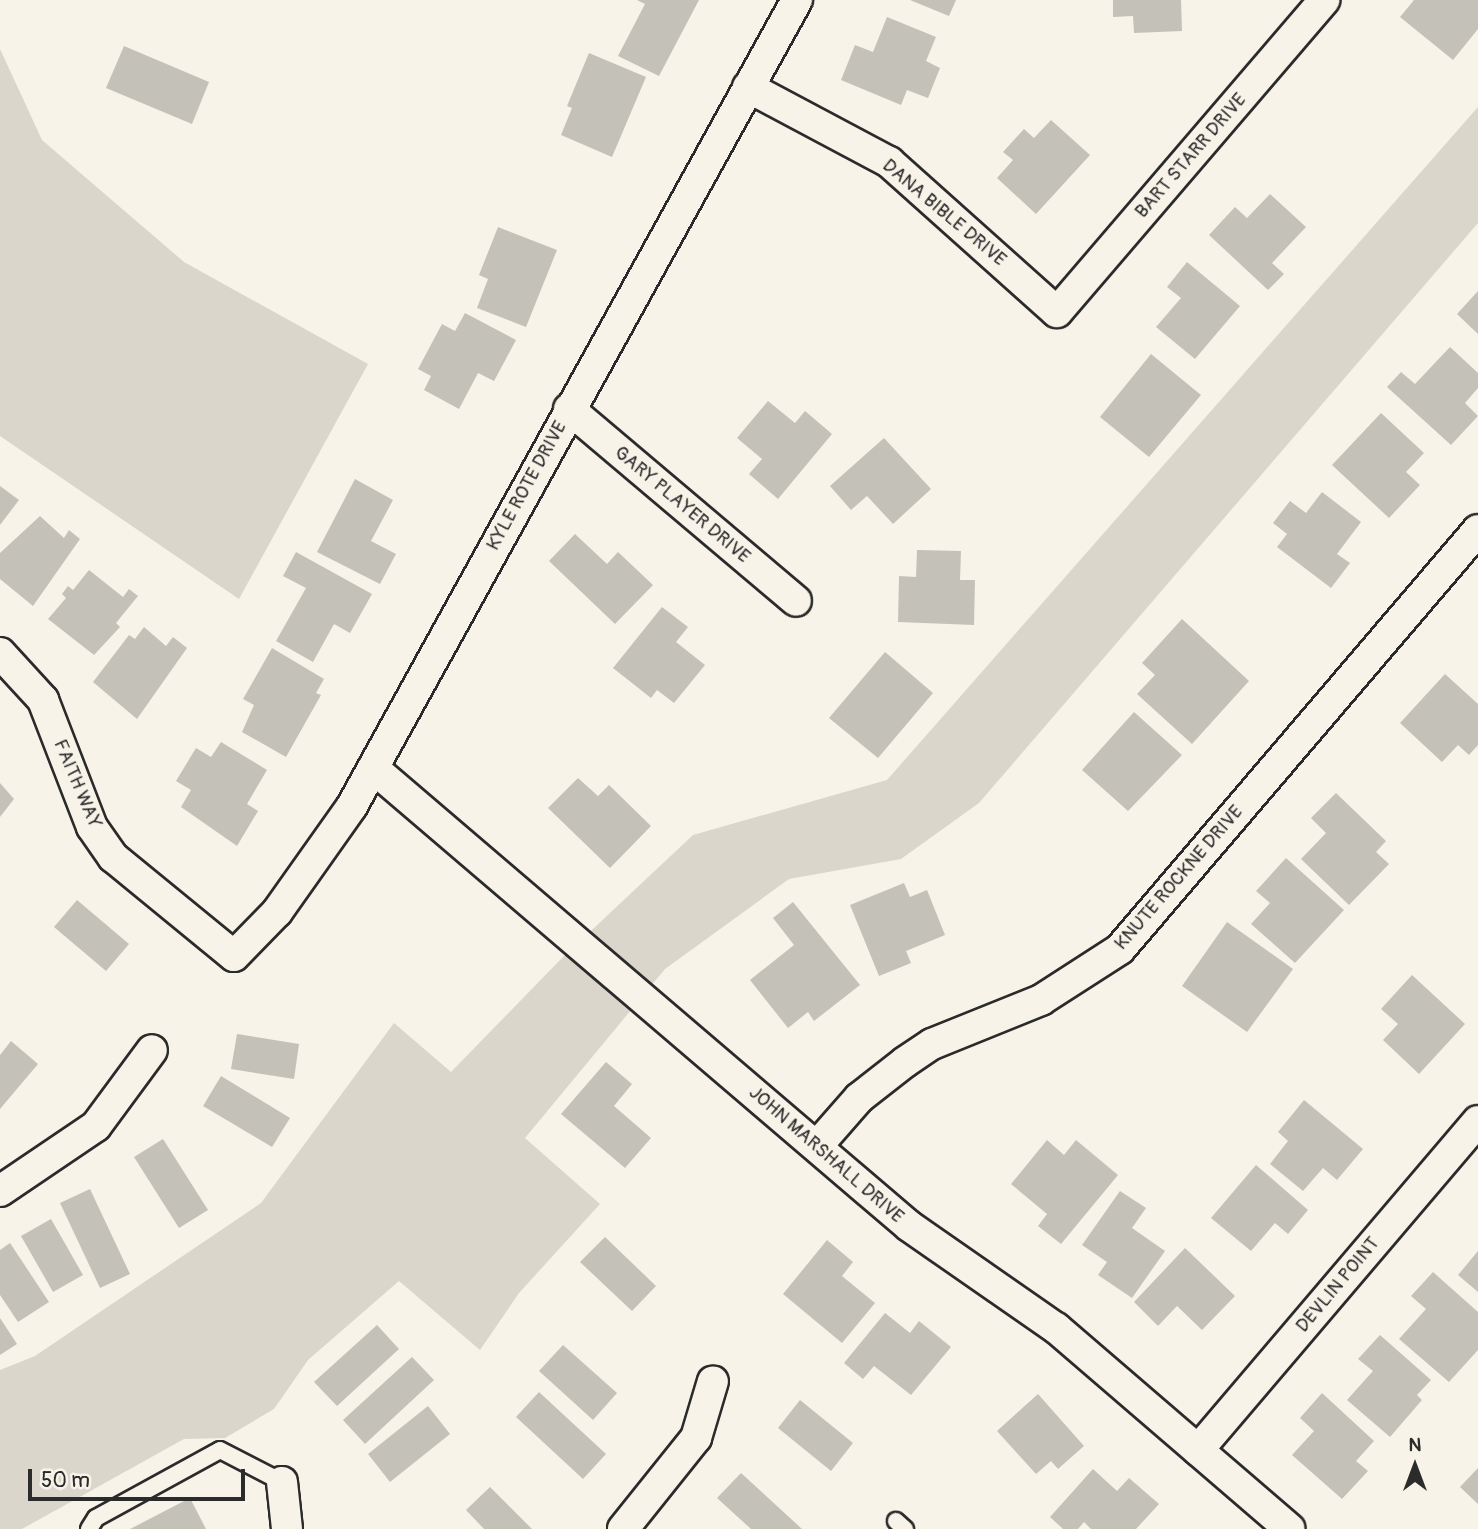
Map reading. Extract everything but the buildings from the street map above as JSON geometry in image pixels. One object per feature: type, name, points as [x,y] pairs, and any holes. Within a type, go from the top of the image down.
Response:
[{"type":"street","name":"KYLE ROTE DRIVE","points":[[234,956],[312,867],[373,768],[797,0]]},
{"type":"street","name":"BART STARR DRIVE","points":[[1057,312],[1324,0]]},
{"type":"street","name":"DANA BIBLE DRIVE","points":[[748,87],[889,162],[1057,312]]},
{"type":"street","name":"GARY PLAYER DRIVE","points":[[569,409],[796,601]]},
{"type":"street","name":"KNUTE ROCKNE DRIVE","points":[[817,1146],[859,1098],[932,1044],[1041,1000],[1120,949],[1478,530]]},
{"type":"street","name":"FAITH WAY","points":[[0,653],[43,700],[92,827],[113,857],[234,956]]},
{"type":"street","name":"JOHN MARSHALL DRIVE","points":[[373,768],[908,1226],[1056,1328],[1290,1529]]},
{"type":"street","points":[[0,1191],[96,1126],[152,1050]]},
{"type":"street","name":"DEVLIN POINT","points":[[1198,1450],[1478,1121]]},
{"type":"street","points":[[623,1529],[696,1438],[713,1381]]},
{"type":"street","points":[[282,1482],[287,1529]]},
{"type":"lane","points":[[89,1529],[96,1518],[220,1450],[282,1482]]},
{"type":"shaded area","points":[[0,49],[42,140],[184,262],[368,364],[239,599],[0,436]]},
{"type":"shaded area","points":[[1478,107],[1478,223],[979,803],[901,859],[789,879],[665,969],[525,1138],[600,1204],[519,1293],[480,1350],[399,1281],[308,1360],[274,1409],[225,1438],[184,1439],[22,1529],[0,1529],[0,1370],[35,1356],[261,1203],[394,1023],[451,1072],[561,959],[693,835],[887,780]]}]
